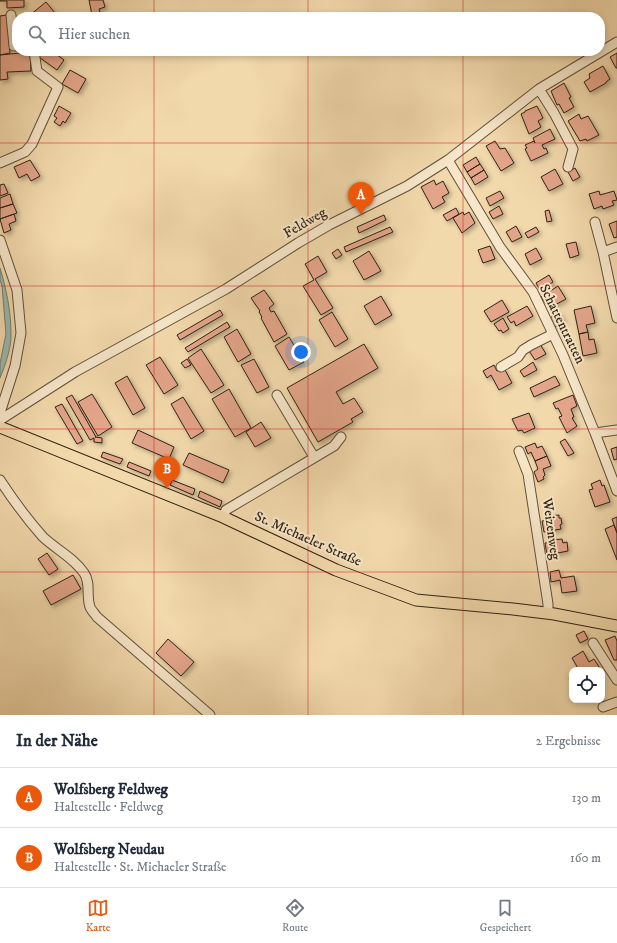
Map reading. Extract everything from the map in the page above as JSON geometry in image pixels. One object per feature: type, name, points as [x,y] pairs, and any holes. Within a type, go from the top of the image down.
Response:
[{"type":"main road","name":"St. Michaeler Straße","points":[[0,427],[223,517],[336,570],[416,600],[548,613],[617,626]]},
{"type":"street","points":[[11,15],[12,25]]},
{"type":"street","name":"Feldweg","points":[[605,49],[617,42]]},
{"type":"street","points":[[0,163],[25,152],[32,144],[58,87],[37,71],[35,56]]},
{"type":"street","name":"Feldweg","points":[[0,420],[74,372],[226,289],[329,225],[408,186],[448,160],[539,89],[594,56]]},
{"type":"street","points":[[539,89],[554,112],[573,149],[568,167]]},
{"type":"street","name":"Schattentratten","points":[[448,160],[500,247],[533,292],[553,334],[595,433],[617,491]]},
{"type":"street","points":[[595,222],[617,318]]},
{"type":"street","points":[[0,240],[18,290],[21,333],[15,366],[0,413]]},
{"type":"street","points":[[603,252],[617,247]]},
{"type":"street","points":[[501,367],[518,357],[523,350],[553,334]]},
{"type":"street","points":[[277,395],[314,458]]},
{"type":"street","points":[[595,433],[617,430]]},
{"type":"street","points":[[223,517],[226,510],[334,446],[341,437]]},
{"type":"street","name":"Weizenweg","points":[[519,451],[528,474],[532,496],[548,604],[548,613]]},
{"type":"street","points":[[0,480],[19,509],[43,536],[56,549],[75,561],[86,575],[90,607],[97,616],[210,715]]},
{"type":"street","points":[[594,643],[617,680]]},
{"type":"street","points":[[603,707],[617,702]]},
{"type":"water","points":[[0,268],[9,308],[11,338],[8,356],[0,378],[0,363],[6,334]]},
{"type":"building","points":[[0,0],[24,0],[24,7],[7,8],[7,1]]},
{"type":"building","points":[[89,0],[103,0],[105,7],[99,9],[100,12],[91,12]]},
{"type":"building","points":[[46,2],[54,12],[34,12]]},
{"type":"building","points":[[7,15],[10,53],[0,55],[0,16]]},
{"type":"building","points":[[617,53],[617,68],[616,68],[610,57]]},
{"type":"building","points":[[12,54],[12,56],[30,56],[31,71],[7,72],[8,79],[0,80],[0,55]]},
{"type":"building","points":[[37,56],[59,56],[64,60],[57,70]]},
{"type":"building","points":[[603,66],[610,79],[590,92],[584,82],[590,78],[589,74]]},
{"type":"building","points":[[70,70],[86,79],[78,93],[62,84]]},
{"type":"building","points":[[564,83],[574,107],[564,113],[559,104],[557,105],[551,91]]},
{"type":"building","points":[[59,106],[71,113],[65,123],[63,121],[60,126],[54,122],[57,118],[54,116]]},
{"type":"building","points":[[537,106],[543,118],[538,121],[541,127],[529,134],[521,114]]},
{"type":"building","points":[[579,114],[581,119],[588,116],[599,135],[587,141],[586,139],[580,141],[568,121]]},
{"type":"building","points":[[550,129],[555,139],[542,145],[544,149],[546,148],[548,153],[531,161],[525,149],[527,148],[525,145],[534,141],[535,143],[533,138]]},
{"type":"building","points":[[495,141],[500,149],[505,148],[514,163],[501,171],[486,146]]},
{"type":"building","points":[[476,157],[480,164],[467,172],[463,165]]},
{"type":"building","points":[[30,160],[40,176],[31,181],[27,174],[19,178],[14,167]]},
{"type":"building","points":[[480,164],[484,170],[471,178],[467,172]]},
{"type":"building","points":[[575,168],[580,177],[573,181],[568,172]]},
{"type":"building","points":[[555,169],[563,184],[549,191],[541,177]]},
{"type":"building","points":[[484,170],[488,177],[475,185],[471,178]]},
{"type":"building","points":[[434,180],[436,185],[443,181],[449,193],[442,197],[445,202],[433,209],[421,187]]},
{"type":"building","points":[[4,184],[8,193],[0,196],[0,185]]},
{"type":"building","points":[[500,191],[504,198],[490,206],[486,198]]},
{"type":"building","points":[[599,191],[600,195],[614,191],[617,200],[612,201],[614,205],[603,209],[602,206],[594,209],[589,194]]},
{"type":"building","points":[[10,194],[13,204],[0,208],[0,198]]},
{"type":"building","points":[[13,204],[17,213],[0,219],[0,208]]},
{"type":"building","points":[[499,206],[503,214],[493,219],[489,212]]},
{"type":"building","points":[[456,208],[459,214],[447,221],[443,215]]},
{"type":"building","points":[[549,210],[552,221],[547,222],[545,211]]},
{"type":"building","points":[[463,212],[464,215],[469,212],[475,223],[462,233],[453,218]]},
{"type":"building","points":[[14,214],[16,221],[9,224],[11,230],[4,233],[0,219]]},
{"type":"building","points":[[384,215],[386,220],[359,233],[357,227]]},
{"type":"building","points":[[617,221],[617,237],[614,238],[609,224]]},
{"type":"building","points":[[516,226],[522,237],[512,242],[506,232]]},
{"type":"building","points":[[390,227],[393,232],[346,252],[344,247]]},
{"type":"building","points":[[536,227],[539,232],[528,238],[525,233]]},
{"type":"building","points":[[576,242],[579,255],[570,258],[566,244]]},
{"type":"building","points":[[490,246],[495,259],[483,263],[478,250]]},
{"type":"building","points":[[536,248],[542,259],[530,265],[525,254]]},
{"type":"building","points":[[338,249],[342,255],[336,259],[332,253]]},
{"type":"building","points":[[369,251],[381,271],[364,280],[353,261]]},
{"type":"building","points":[[318,256],[327,272],[315,279],[333,308],[321,315],[303,286],[314,280],[305,264]]},
{"type":"building","points":[[549,275],[553,282],[540,290],[536,283]]},
{"type":"building","points":[[558,286],[566,299],[551,307],[548,303],[546,304],[541,297]]},
{"type":"building","points":[[264,290],[274,304],[269,308],[271,312],[274,311],[287,334],[274,342],[261,318],[260,311],[251,298]]},
{"type":"building","points":[[381,296],[392,315],[375,325],[364,306]]},
{"type":"building","points":[[502,300],[509,312],[491,322],[484,311]]},
{"type":"building","points":[[527,306],[533,316],[516,326],[514,321],[511,323],[507,317]]},
{"type":"building","points":[[591,306],[595,323],[586,325],[588,332],[579,334],[574,310]]},
{"type":"building","points":[[220,310],[223,315],[180,340],[177,335]]},
{"type":"building","points":[[332,312],[348,339],[335,347],[319,320]]},
{"type":"building","points":[[559,312],[564,321],[555,327],[550,318]]},
{"type":"building","points":[[503,318],[509,329],[503,333],[501,330],[499,331],[494,324]]},
{"type":"building","points":[[227,322],[230,327],[188,352],[185,348]]},
{"type":"building","points":[[237,329],[251,354],[238,362],[224,337]]},
{"type":"building","points":[[588,332],[589,340],[594,339],[597,353],[583,356],[579,334]]},
{"type":"building","points":[[289,337],[304,362],[289,370],[275,346]]},
{"type":"building","points":[[364,344],[378,368],[336,392],[343,404],[354,398],[363,412],[351,419],[353,422],[318,442],[287,388]]},
{"type":"building","points":[[540,344],[546,354],[535,360],[527,348]]},
{"type":"building","points":[[201,349],[224,385],[211,393],[188,358]]},
{"type":"building","points":[[160,357],[178,385],[164,394],[146,365]]},
{"type":"building","points":[[187,359],[191,365],[185,368],[181,363]]},
{"type":"building","points":[[254,359],[269,387],[257,393],[241,365]]},
{"type":"building","points":[[533,362],[537,370],[524,377],[520,371]]},
{"type":"building","points":[[494,365],[497,371],[504,368],[512,383],[499,390],[491,375],[487,378],[483,371]]},
{"type":"building","points":[[127,376],[145,408],[133,415],[115,383]]},
{"type":"building","points":[[555,376],[560,385],[534,397],[530,388]]},
{"type":"building","points":[[229,389],[251,428],[235,437],[212,399]]},
{"type":"building","points":[[92,394],[112,427],[98,436],[78,402]]},
{"type":"building","points":[[72,395],[95,437],[102,438],[102,443],[94,442],[94,438],[90,440],[66,398]]},
{"type":"building","points":[[573,395],[577,406],[571,409],[574,417],[572,418],[577,426],[567,433],[559,417],[562,416],[558,408],[556,409],[553,403]]},
{"type":"building","points":[[183,397],[204,431],[191,439],[171,404]]},
{"type":"building","points":[[62,404],[83,441],[77,444],[55,407]]},
{"type":"building","points":[[529,413],[535,428],[524,433],[522,430],[518,431],[512,419]]},
{"type":"building","points":[[261,422],[271,438],[255,447],[246,432]]},
{"type":"building","points":[[138,430],[174,447],[169,459],[132,443]]},
{"type":"building","points":[[565,439],[574,453],[568,456],[560,442]]},
{"type":"building","points":[[535,443],[537,448],[542,446],[547,456],[535,461],[531,452],[528,454],[525,447]]},
{"type":"building","points":[[617,447],[617,459],[614,460],[611,449]]},
{"type":"building","points":[[103,452],[123,459],[120,464],[101,457]]},
{"type":"building","points":[[189,453],[229,470],[223,483],[183,465]]},
{"type":"building","points":[[547,456],[551,466],[543,469],[545,475],[543,477],[544,479],[538,482],[534,472],[538,469],[535,461]]},
{"type":"building","points":[[129,462],[151,471],[149,476],[127,467]]},
{"type":"building","points":[[172,480],[195,489],[193,495],[170,485]]},
{"type":"building","points":[[600,480],[602,486],[604,485],[610,502],[595,507],[589,490],[593,489],[591,484]]},
{"type":"building","points":[[200,491],[222,501],[220,507],[198,497]]},
{"type":"building","points":[[559,515],[562,524],[560,525],[561,529],[544,532],[542,521],[548,520],[548,516]]},
{"type":"building","points":[[617,517],[617,533],[612,519]]},
{"type":"building","points":[[614,525],[617,533],[617,560],[605,529]]},
{"type":"building","points":[[562,539],[563,543],[567,542],[568,551],[547,555],[545,543],[551,542],[551,540]]},
{"type":"building","points":[[47,553],[58,569],[49,575],[38,559]]},
{"type":"building","points":[[559,570],[561,578],[574,576],[577,591],[562,593],[560,580],[551,582],[550,572]]},
{"type":"building","points":[[73,575],[81,589],[51,605],[43,591]]},
{"type":"building","points":[[584,631],[588,639],[580,643],[576,635]]},
{"type":"building","points":[[615,636],[617,641],[617,660],[614,660],[605,640]]},
{"type":"building","points":[[168,639],[194,662],[181,676],[156,653]]},
{"type":"building","points":[[583,651],[589,662],[594,659],[599,667],[577,667],[572,658]]},
{"type":"place","name":"Wolfsberg Feldweg","points":[[361,215]]},
{"type":"place","name":"Wolfsberg Neudau","points":[[167,489]]}]
